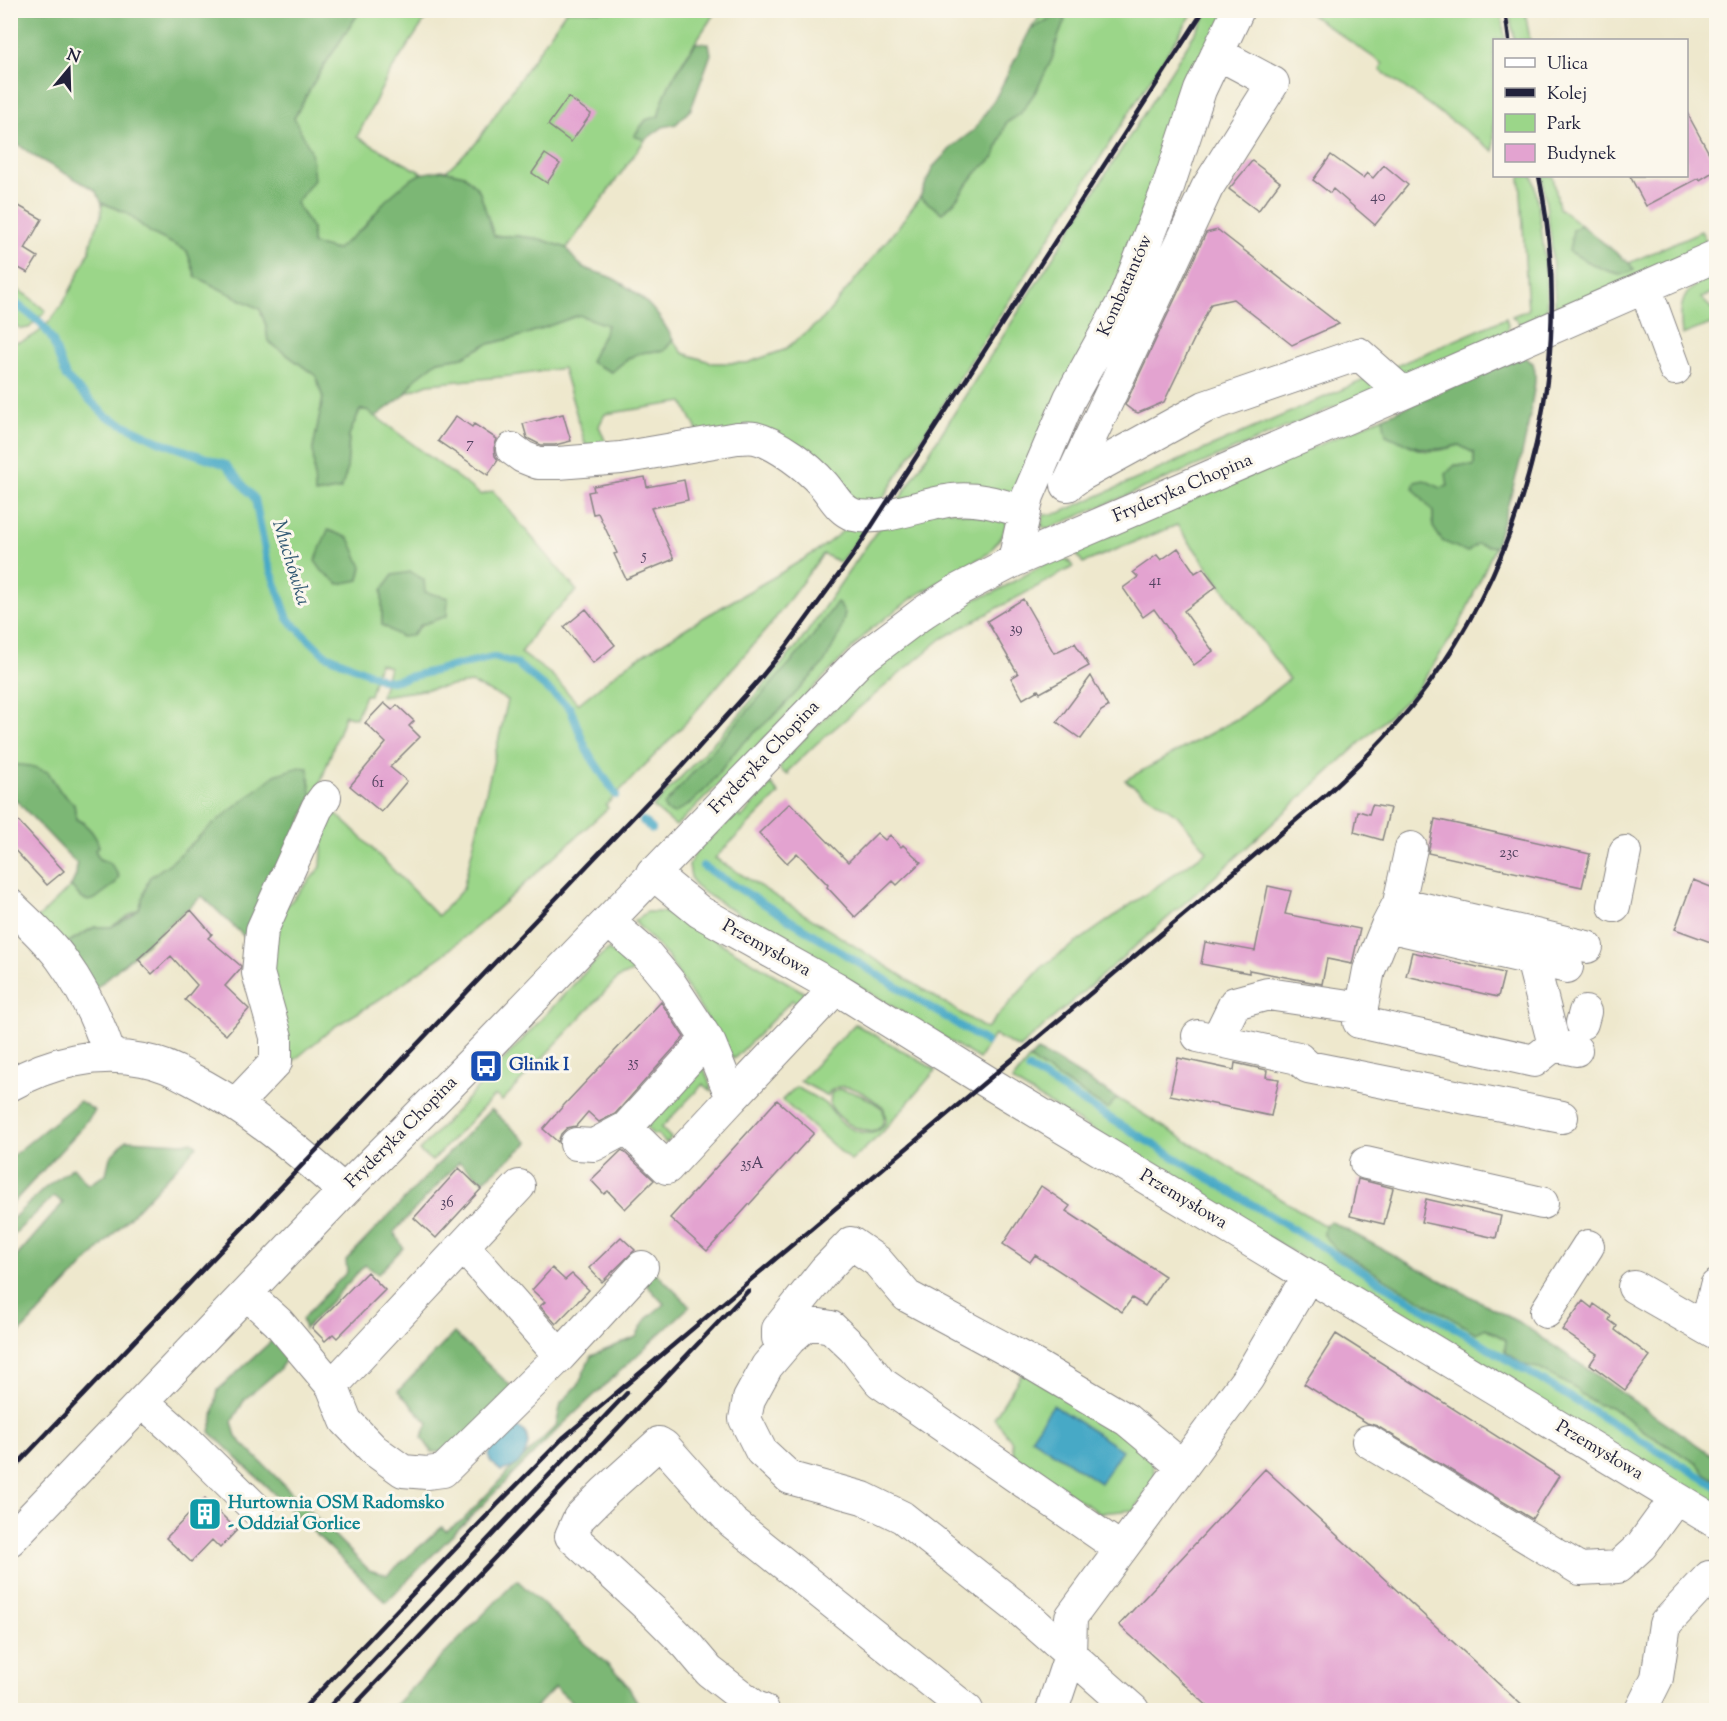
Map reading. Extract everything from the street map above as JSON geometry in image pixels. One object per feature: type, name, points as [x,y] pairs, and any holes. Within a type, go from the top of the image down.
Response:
[{"type":"street","name":"Kombatantów","points":[[1014,561],[1034,508],[1028,496],[1070,398],[1123,302],[1167,190],[1200,90],[1238,10]]},
{"type":"street","points":[[1068,485],[1208,188],[1273,82],[1217,53]]},
{"type":"street","name":"Fryderyka Chopina","points":[[10,1540],[344,1191],[859,661],[924,612],[958,590],[1014,561],[1716,256]]},
{"type":"street","points":[[1645,287],[1675,369]]},
{"type":"street","points":[[512,449],[523,457],[538,463],[558,463],[621,458],[737,438],[753,438],[776,447],[821,482],[838,505],[861,516],[880,515],[952,500],[979,500],[1034,508],[1082,475],[1205,407],[1359,354],[1402,393]]},
{"type":"street","points":[[236,1104],[276,1062],[276,1037],[258,973],[262,930],[317,808],[325,797]]},
{"type":"street","points":[[1411,848],[1393,914],[1369,970],[1359,1022],[1534,1061],[1575,1033],[1532,959]]},
{"type":"street","points":[[1614,906],[1625,852]]},
{"type":"street","name":"Przemysłowa","points":[[652,873],[700,912],[836,988],[1716,1522]]},
{"type":"street","points":[[10,905],[61,958],[89,1002],[110,1056]]},
{"type":"street","points":[[1393,914],[1577,957],[1532,959],[1393,914]]},
{"type":"street","points":[[608,921],[646,954],[670,983],[707,1039],[732,1098]]},
{"type":"street","points":[[626,1128],[667,1168],[836,988]]},
{"type":"street","points":[[1362,1008],[1268,994],[1234,1003],[1208,1038],[1298,1058],[1308,1067],[1562,1118]]},
{"type":"street","points":[[576,1144],[594,1145],[626,1128],[707,1039]]},
{"type":"street","points":[[10,1085],[43,1070],[75,1060],[110,1056],[144,1060],[175,1071],[236,1104],[292,1146],[344,1191]]},
{"type":"street","points":[[1366,1163],[1542,1203]]},
{"type":"street","points":[[332,1386],[519,1186]]},
{"type":"street","points":[[777,1354],[778,1329],[825,1270],[851,1243],[877,1261],[907,1296],[1024,1359],[1127,1420],[1182,1466]]},
{"type":"street","points":[[463,1246],[560,1356]]},
{"type":"street","points":[[1546,1312],[1588,1246]]},
{"type":"street","points":[[247,1294],[278,1322],[332,1386],[346,1421],[374,1450],[403,1471],[443,1472],[560,1356],[642,1268]]},
{"type":"street","points":[[1052,1710],[1070,1656],[1071,1617],[1248,1378],[1308,1276]]},
{"type":"street","points":[[1634,1287],[1711,1331],[1716,1286]]},
{"type":"street","points":[[1121,1549],[880,1382],[854,1349],[831,1327],[808,1323],[777,1354],[749,1399],[745,1419],[760,1451],[790,1478],[863,1498],[902,1517],[1020,1610],[1133,1710]]},
{"type":"street","points":[[143,1402],[186,1440],[258,1511]]},
{"type":"street","points":[[1368,1441],[1580,1569],[1618,1567],[1641,1546],[1676,1498]]},
{"type":"street","points":[[763,1710],[754,1706],[709,1671],[656,1614],[571,1536],[579,1518],[659,1443],[732,1522],[967,1710]]},
{"type":"street","points":[[1641,1710],[1657,1678],[1665,1624],[1708,1577],[1716,1580]]},
{"type":"green space","points":[[11,10],[360,11],[318,75],[294,118],[311,151],[314,180],[296,203],[312,229],[312,244],[336,250],[364,227],[385,201],[420,174],[442,170],[464,175],[479,190],[494,236],[540,239],[567,248],[583,267],[616,280],[642,298],[662,321],[673,340],[664,351],[635,355],[612,372],[590,362],[607,325],[579,315],[521,336],[485,345],[463,357],[438,361],[416,378],[405,395],[375,417],[367,410],[360,410],[349,435],[347,471],[341,489],[315,494],[313,449],[323,398],[316,376],[268,341],[260,309],[196,277],[187,251],[151,233],[125,212],[102,203],[95,190],[34,156],[11,139],[10,99],[13,82]]},
{"type":"green space","points":[[360,11],[431,11],[389,74],[357,137],[422,173],[336,250],[312,244],[312,229],[296,203],[294,118],[318,75]]},
{"type":"green space","points":[[566,11],[716,11],[674,77],[659,116],[646,120],[634,136],[645,140],[567,248],[540,239],[494,236],[478,190],[464,175],[446,171],[476,143]]},
{"type":"green space","points":[[1044,11],[1194,11],[875,511],[862,512],[801,459],[701,438],[683,402],[605,414],[599,426],[608,448],[586,447],[563,368],[511,376],[428,384],[406,393],[416,378],[438,361],[463,357],[485,345],[521,336],[579,315],[607,325],[604,338],[595,349],[611,372],[635,355],[664,351],[673,340],[683,353],[713,363],[747,363],[784,350],[823,319],[920,197],[942,213],[954,202],[976,173],[995,156],[1006,123],[1020,114],[1052,59],[1060,13],[1030,30]]},
{"type":"green space","points":[[1209,11],[1228,11],[1142,228],[1015,499],[894,508]]},
{"type":"green space","points":[[1306,11],[1501,11],[1505,39],[1493,39],[1493,150],[1380,70],[1383,64]]},
{"type":"green space","points":[[1509,11],[1525,11],[1530,39],[1514,39]]},
{"type":"green space","points":[[1060,13],[1065,20],[1052,59],[1036,91],[1020,114],[1006,123],[995,156],[976,173],[954,202],[942,213],[920,197],[933,167],[953,146],[974,130],[996,97],[1030,30]]},
{"type":"green space","points":[[696,43],[709,43],[711,54],[691,109],[676,124],[663,127],[645,140],[634,136],[646,120],[659,116],[668,87]]},
{"type":"green space","points":[[1520,177],[1533,177],[1546,279],[1547,314],[1523,327],[1512,316],[1528,310]]},
{"type":"green space","points":[[1542,177],[1553,177],[1559,208],[1581,225],[1573,230],[1582,259],[1616,273],[1634,270],[1629,263],[1701,231],[1707,245],[1556,313],[1551,239]]},
{"type":"green space","points":[[102,203],[125,212],[151,232],[187,251],[196,277],[260,309],[268,341],[316,376],[323,398],[313,449],[347,471],[349,435],[360,410],[367,410],[481,495],[493,491],[577,591],[538,627],[521,653],[552,675],[578,704],[628,664],[817,551],[856,521],[871,522],[840,562],[823,554],[771,624],[682,727],[606,805],[608,808],[443,955],[374,1003],[334,1027],[286,1067],[267,984],[278,916],[321,867],[323,837],[317,821],[325,804],[356,832],[438,916],[463,889],[508,700],[471,683],[381,696],[389,667],[379,663],[370,695],[365,695],[356,718],[345,715],[317,792],[312,796],[309,788],[310,779],[211,826],[173,861],[149,878],[139,909],[111,927],[94,927],[60,947],[36,920],[71,886],[81,898],[108,862],[99,859],[84,823],[76,819],[74,804],[60,791],[48,772],[11,765],[10,342],[24,340],[37,333],[49,322],[77,277],[90,250],[101,216]],"holes":[[[382,590],[425,592],[448,598],[411,636],[382,625]]]},
{"type":"green space","points":[[1581,225],[1629,263],[1634,270],[1626,274],[1612,272],[1569,251],[1573,230]]},
{"type":"green space","points":[[1716,273],[1716,291],[1701,298],[1716,313],[1716,322],[1682,335],[1681,312],[1685,296],[1690,290]]},
{"type":"green space","points":[[11,286],[46,311],[29,328],[21,329],[11,322]]},
{"type":"green space","points":[[1506,318],[1507,333],[1048,529],[1041,526],[1044,515],[1059,513]]},
{"type":"green space","points":[[1522,356],[1533,363],[1535,380],[1528,426],[1516,478],[1495,547],[1477,544],[1467,552],[1442,541],[1433,527],[1433,512],[1413,488],[1415,482],[1424,480],[1441,488],[1448,486],[1446,474],[1455,465],[1474,466],[1474,453],[1459,445],[1430,449],[1405,443],[1386,435],[1383,417]]},
{"type":"green space","points":[[1383,417],[1402,438],[1418,449],[1442,450],[1459,445],[1474,453],[1474,466],[1455,465],[1448,486],[1441,488],[1433,512],[1433,527],[1477,544],[1495,547],[1459,626],[1416,691],[1219,873],[1019,1048],[994,1035],[979,1059],[695,886],[689,865],[696,851],[737,814],[741,818],[771,784],[779,794],[715,858],[986,1029],[1043,966],[1207,851],[1177,815],[1125,780],[1242,716],[1289,679],[1177,525],[1083,563],[1077,555],[1079,549]]},
{"type":"green space","points":[[937,508],[1007,521],[1003,534],[989,553],[914,597],[871,629],[676,826],[653,807],[739,715],[801,641],[885,519]]},
{"type":"green space","points":[[328,530],[349,538],[362,567],[359,580],[339,584],[322,571],[315,561]]},
{"type":"green space","points":[[1062,558],[1068,560],[1073,567],[941,639],[816,744],[787,772],[789,774],[780,770],[781,762],[865,678],[921,630],[958,605],[995,592],[1050,561]]},
{"type":"green space","points":[[411,572],[424,580],[425,592],[448,598],[447,616],[421,625],[411,636],[401,637],[382,625],[382,590],[393,575]]},
{"type":"green space","points":[[837,602],[845,613],[840,633],[824,663],[781,709],[738,748],[708,787],[691,803],[674,814],[665,810],[664,805],[807,644]]},
{"type":"green space","points":[[11,764],[31,766],[48,772],[60,791],[74,804],[76,819],[93,833],[99,846],[95,850],[99,859],[111,864],[119,876],[115,884],[95,899],[88,901],[81,898],[71,886],[76,875],[77,864],[11,796]]},
{"type":"green space","points":[[299,767],[308,768],[312,796],[251,943],[202,896],[96,988],[60,947],[95,927],[111,927],[130,917],[139,909],[149,878],[173,861],[211,826],[275,775]]},
{"type":"green space","points":[[647,912],[663,912],[681,920],[807,994],[804,1009],[792,1000],[734,1059],[667,956],[634,921]]},
{"type":"green space","points":[[608,950],[642,968],[618,978],[502,1101],[495,1095],[432,1161],[419,1151],[600,956]]},
{"type":"green space","points":[[855,1024],[936,1070],[881,1134],[851,1161],[782,1100],[796,1087],[827,1106],[841,1122],[859,1132],[871,1133],[882,1127],[886,1121],[884,1108],[863,1093],[850,1088],[838,1087],[829,1092],[828,1096],[800,1081]]},
{"type":"green space","points":[[1037,1051],[1117,1098],[1107,1109],[1029,1059]]},
{"type":"green space","points":[[1029,1059],[1107,1109],[1117,1098],[1325,1226],[1324,1235],[1506,1340],[1505,1352],[1524,1365],[1538,1368],[1578,1390],[1597,1404],[1611,1407],[1650,1435],[1698,1464],[1706,1474],[1716,1480],[1716,1510],[1012,1081]]},
{"type":"green space","points":[[702,1063],[713,1093],[703,1084],[661,1128],[671,1138],[666,1143],[657,1134],[653,1135],[643,1123]]},
{"type":"green space","points":[[839,1089],[862,1096],[883,1109],[882,1125],[873,1132],[848,1124],[838,1116],[830,1105],[831,1093]]},
{"type":"green space","points":[[80,1101],[95,1111],[11,1205],[11,1157]]},
{"type":"green space","points":[[491,1109],[528,1143],[483,1181],[459,1162],[394,1232],[403,1248],[378,1274],[365,1265],[305,1329],[302,1319],[347,1272],[346,1260]]},
{"type":"green space","points":[[126,1140],[183,1143],[192,1141],[197,1146],[11,1342],[11,1271],[17,1256],[63,1203],[54,1196],[11,1237],[11,1220],[45,1188],[73,1167],[88,1185],[106,1174],[110,1157]]},
{"type":"green space","points":[[1330,1221],[1522,1324],[1716,1458],[1716,1480],[1706,1474],[1698,1464],[1650,1435],[1611,1407],[1597,1404],[1579,1393],[1578,1390],[1538,1368],[1524,1365],[1505,1352],[1506,1340],[1486,1328],[1476,1333],[1337,1250],[1324,1235],[1325,1226]]},
{"type":"green space","points":[[651,1268],[690,1306],[560,1427],[386,1602],[210,1432],[218,1390],[277,1336],[287,1358],[278,1371],[245,1399],[232,1421],[236,1437],[369,1570],[387,1575],[442,1527],[446,1531],[464,1519],[556,1426],[561,1403],[578,1385],[591,1356],[636,1337],[646,1319],[664,1304],[642,1280]]},
{"type":"green space","points":[[454,1333],[513,1388],[452,1453],[432,1452],[422,1438],[428,1423],[398,1391]]},
{"type":"green space","points":[[1023,1372],[1148,1447],[1156,1480],[1134,1510],[1099,1513],[1015,1458],[1011,1440],[994,1418]]},
{"type":"green space","points":[[517,1580],[625,1681],[642,1710],[581,1710],[555,1687],[533,1710],[390,1710]]},
{"type":"water","points":[[1053,1405],[1122,1450],[1100,1483],[1031,1438]]},
{"type":"water","points":[[510,1426],[524,1432],[528,1444],[517,1464],[501,1471],[490,1460],[490,1451]]},
{"type":"building","points":[[568,97],[591,114],[571,142],[548,125]]},
{"type":"building","points":[[1688,115],[1716,166],[1716,170],[1646,206],[1631,177],[1688,177]]},
{"type":"building","points":[[545,154],[560,164],[547,183],[532,173]]},
{"type":"building","points":[[1331,155],[1363,178],[1367,173],[1373,178],[1384,165],[1408,185],[1375,225],[1333,189],[1330,193],[1313,180]]},
{"type":"building","points":[[1252,161],[1280,182],[1258,211],[1229,189]]},
{"type":"building","points":[[10,201],[42,219],[25,249],[38,257],[28,273],[15,266],[10,273]]},
{"type":"building","points":[[1218,230],[1339,324],[1292,345],[1233,299],[1211,304],[1164,402],[1138,413],[1133,411],[1125,405],[1206,233]]},
{"type":"building","points":[[563,414],[571,441],[555,445],[541,445],[527,438],[523,424]]},
{"type":"building","points":[[456,416],[472,427],[474,424],[497,439],[494,448],[498,460],[488,475],[438,441]]},
{"type":"building","points":[[645,477],[647,487],[684,480],[688,500],[651,508],[674,559],[626,579],[614,554],[617,553],[598,513],[593,514],[588,492],[594,491],[593,486]]},
{"type":"building","points":[[1178,548],[1195,573],[1203,568],[1217,586],[1184,611],[1213,651],[1194,665],[1154,609],[1143,617],[1123,588],[1138,577],[1133,572],[1157,555],[1161,560]]},
{"type":"building","points":[[1023,599],[1054,653],[1075,643],[1089,666],[1040,693],[1038,690],[1023,699],[1011,678],[1018,674],[987,621]]},
{"type":"building","points":[[586,609],[615,645],[593,663],[564,627]]},
{"type":"building","points":[[1091,676],[1108,707],[1101,711],[1081,739],[1057,722]]},
{"type":"building","points":[[384,703],[392,710],[397,705],[414,721],[409,726],[420,737],[390,767],[407,781],[381,812],[350,786],[386,743],[365,723]]},
{"type":"building","points":[[790,803],[848,862],[877,833],[885,840],[890,835],[901,847],[903,845],[921,862],[897,885],[893,881],[855,917],[797,853],[787,863],[759,833]]},
{"type":"building","points":[[1372,805],[1390,808],[1382,840],[1354,832],[1358,811],[1369,814]]},
{"type":"building","points":[[10,812],[64,871],[47,885],[10,845]]},
{"type":"building","points":[[1435,819],[1590,854],[1582,887],[1428,853]]},
{"type":"building","points":[[1693,880],[1716,889],[1716,944],[1675,929]]},
{"type":"building","points":[[1268,886],[1291,891],[1285,914],[1360,929],[1352,964],[1327,959],[1322,984],[1249,970],[1249,973],[1201,964],[1205,942],[1255,951]]},
{"type":"building","points":[[191,910],[212,934],[208,938],[241,966],[225,986],[249,1009],[226,1035],[185,1000],[197,985],[171,956],[152,974],[138,959]]},
{"type":"building","points":[[1412,952],[1504,973],[1498,997],[1406,976]]},
{"type":"building","points":[[661,1002],[684,1037],[615,1114],[599,1122],[588,1112],[576,1126],[567,1128],[561,1134],[558,1142],[543,1129]]},
{"type":"building","points":[[1178,1058],[1234,1070],[1235,1063],[1267,1070],[1266,1077],[1279,1079],[1271,1116],[1170,1095]]},
{"type":"building","points":[[777,1100],[814,1133],[707,1251],[670,1218]]},
{"type":"building","points":[[622,1150],[654,1180],[625,1209],[608,1191],[604,1194],[591,1180]]},
{"type":"building","points":[[459,1168],[481,1189],[436,1238],[414,1218]]},
{"type":"building","points":[[1358,1179],[1393,1188],[1384,1224],[1350,1216]]},
{"type":"building","points":[[1041,1186],[1070,1206],[1066,1211],[1165,1276],[1145,1306],[1132,1298],[1122,1312],[1035,1255],[1030,1262],[1003,1244]]},
{"type":"building","points":[[1426,1199],[1501,1216],[1496,1238],[1421,1222]]},
{"type":"building","points":[[621,1237],[635,1250],[602,1282],[589,1268]]},
{"type":"building","points":[[552,1268],[565,1280],[572,1274],[589,1290],[556,1324],[540,1306],[545,1302],[532,1290]]},
{"type":"building","points":[[367,1272],[385,1290],[337,1338],[333,1334],[325,1341],[312,1328]]},
{"type":"building","points":[[1583,1301],[1592,1308],[1594,1304],[1611,1316],[1609,1320],[1617,1326],[1615,1330],[1650,1356],[1625,1390],[1590,1364],[1597,1354],[1562,1330]]},
{"type":"building","points":[[1336,1334],[1559,1476],[1532,1519],[1304,1384]]},
{"type":"building","points":[[1265,1469],[1527,1710],[1212,1710],[1119,1625]]},
{"type":"building","name":"Hurtownia OSM Radomsko - Oddział Gorlice","points":[[205,1498],[237,1530],[220,1548],[212,1540],[191,1562],[166,1538]]},
{"type":"waterway","name":"Muchówka","points":[[10,299],[41,323],[52,339],[66,377],[106,416],[158,441],[226,465],[255,499],[267,560],[288,619],[324,654],[384,680],[392,681],[493,657],[517,664],[570,708],[587,751],[616,795]]},
{"type":"waterway","points":[[643,821],[652,829]]},
{"type":"waterway","points":[[703,866],[986,1042]]},
{"type":"waterway","points":[[1029,1069],[1716,1486]]},
{"type":"railway","points":[[10,1472],[682,766],[786,647],[853,555],[1204,10]]},
{"type":"railway","points":[[1505,10],[1509,39]]},
{"type":"railway","points":[[302,1710],[563,1438],[1327,794],[1379,743],[1415,702],[1463,631],[1494,571],[1518,509],[1536,444],[1547,377],[1552,310],[1549,243],[1539,177]]},
{"type":"railway","points":[[350,1710],[748,1291]]},
{"type":"railway","points":[[326,1710],[627,1393]]},
{"type":"place","name":"Glinik I","points":[[486,1066]]},
{"type":"place","name":"Hurtownia OSM Radomsko - Oddział Gorlice","points":[[205,1514]]}]
